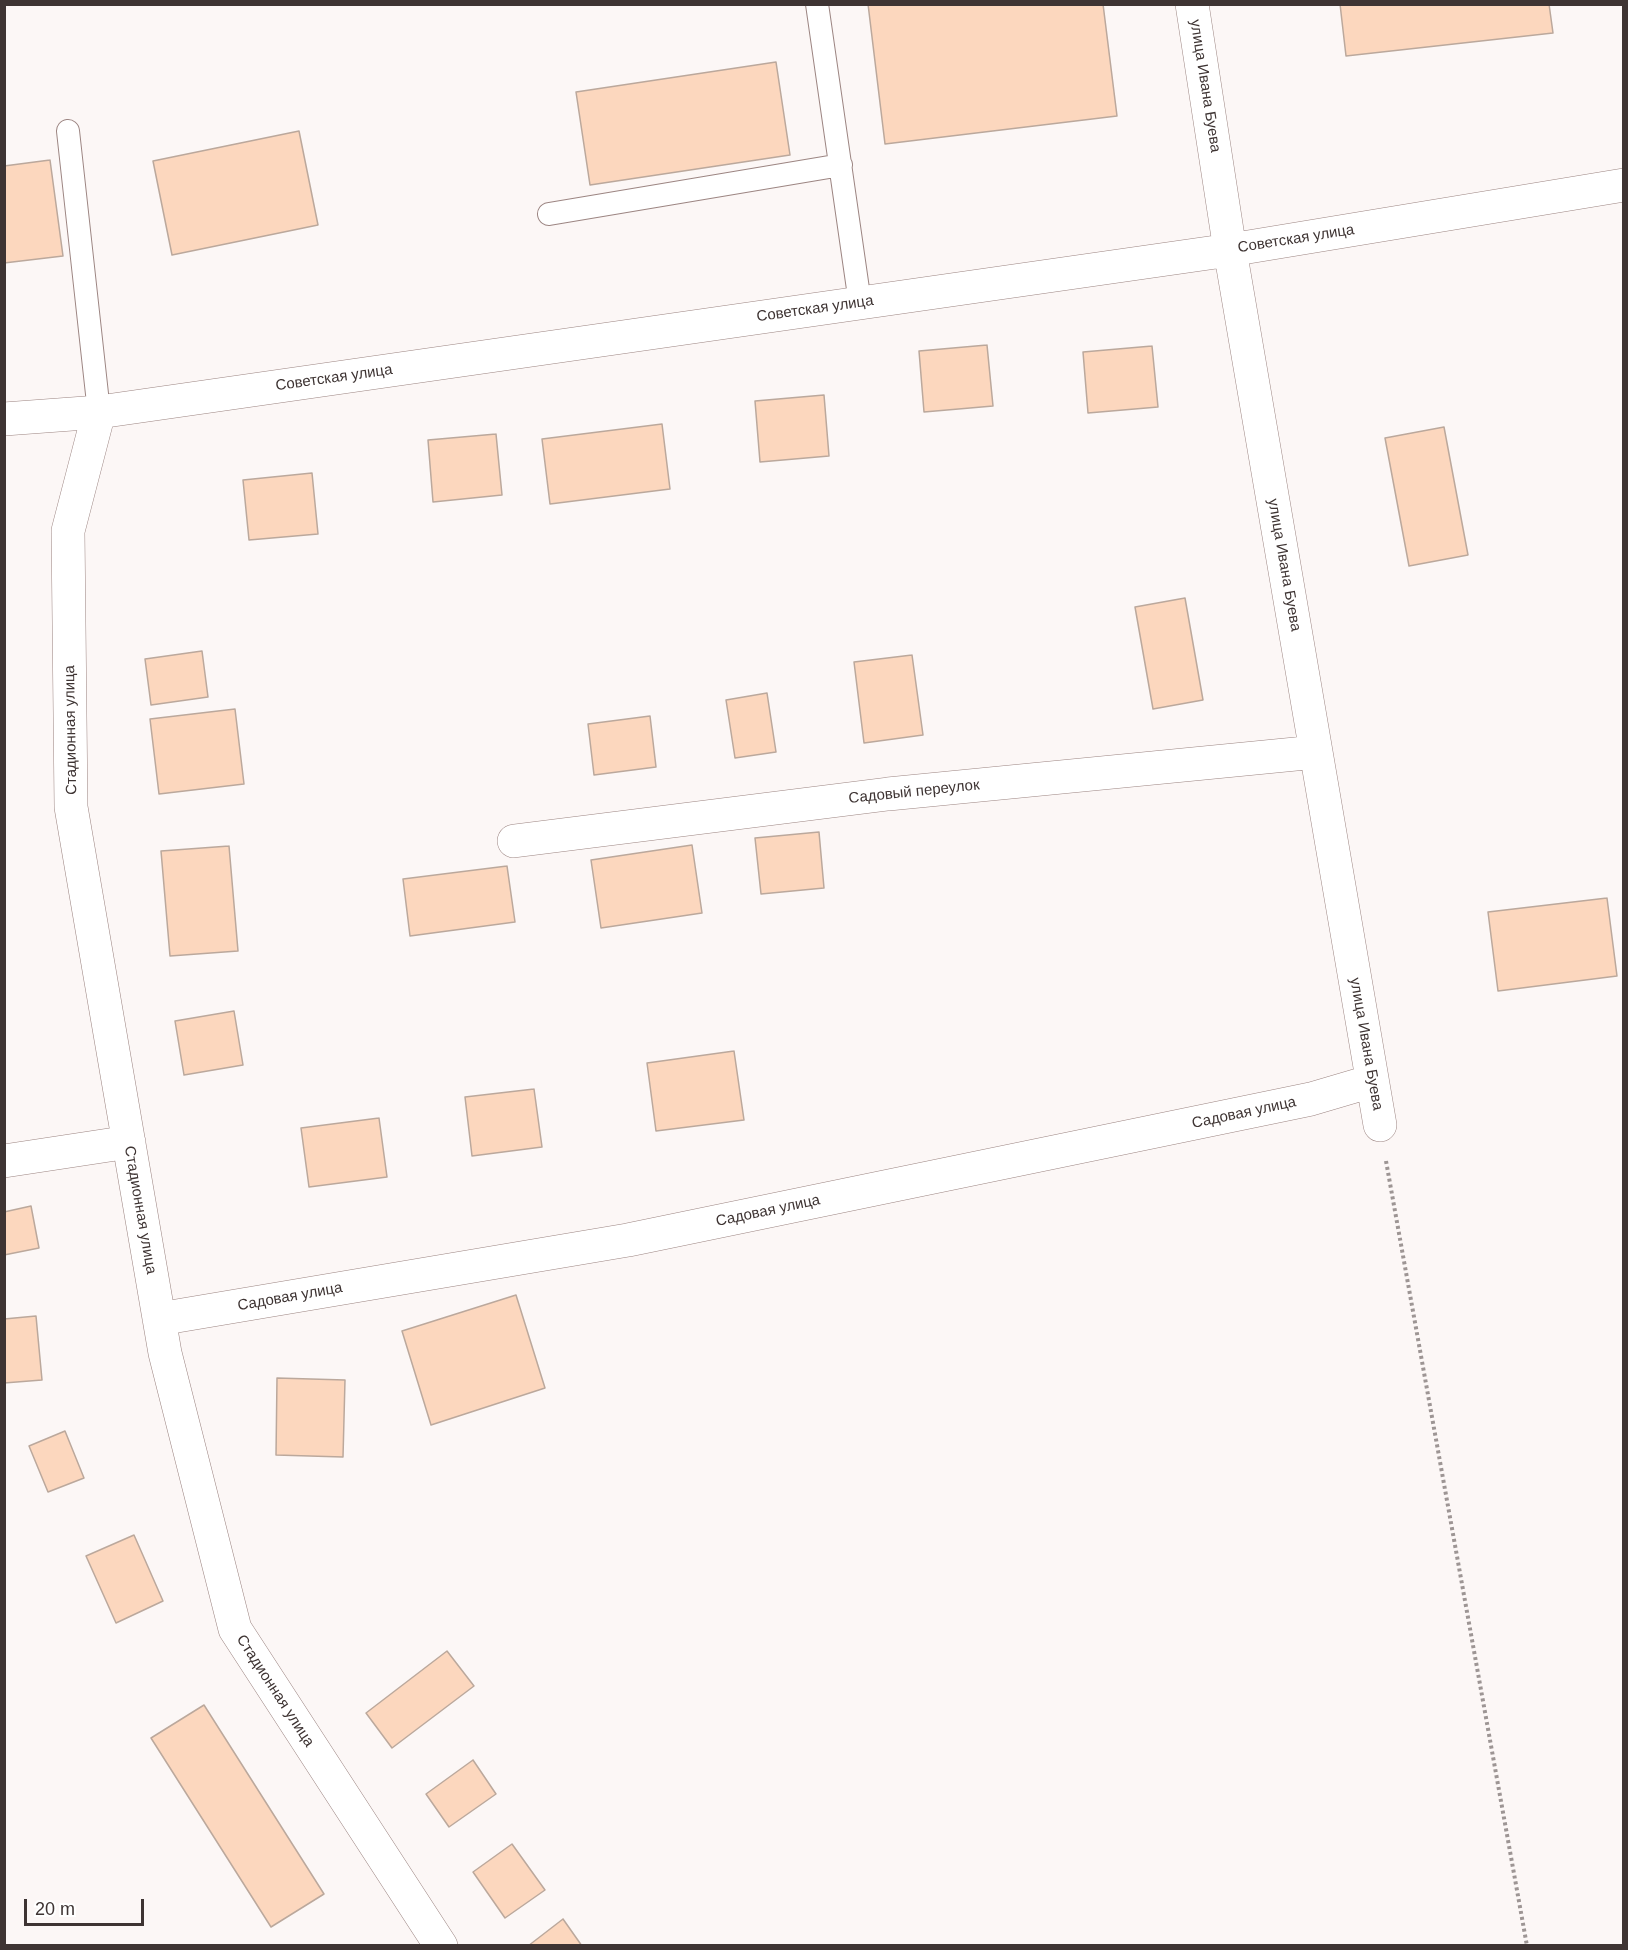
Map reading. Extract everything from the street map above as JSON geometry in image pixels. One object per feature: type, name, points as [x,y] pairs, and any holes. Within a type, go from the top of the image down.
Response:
[{"type":"street","name":"улица Ивана Буева","points":[[1192,4],[1230,250],[1380,1125]]},
{"type":"street","name":"Советская улица","points":[[4,419],[99,412],[1230,250],[1623,185]]},
{"type":"street","name":"Стадионная улица","points":[[99,412],[68,531],[71,807],[165,1353],[235,1629],[441,1946]]},
{"type":"street","name":"Садовый переулок","points":[[514,841],[888,794],[1316,752]]},
{"type":"street","name":"Садовая улица","points":[[159,1319],[628,1240],[1311,1099],[1372,1080]]},
{"type":"street","points":[[4,1161],[129,1142]]},
{"type":"lane","points":[[817,4],[860,303]]},
{"type":"lane","points":[[68,131],[99,412]]},
{"type":"lane","points":[[549,214],[841,165]]},
{"type":"path","points":[[1380,1125],[1527,1946]]},
{"type":"building","points":[[868,4],[1103,4],[1117,116],[885,144]]},
{"type":"building","points":[[1340,4],[1549,4],[1553,33],[1346,56]]},
{"type":"building","points":[[776,62],[790,155],[590,185],[576,92]]},
{"type":"building","points":[[299,131],[318,225],[172,255],[153,161]]},
{"type":"building","points":[[50,160],[63,256],[4,263],[4,166]]},
{"type":"building","points":[[987,345],[993,406],[924,412],[919,351]]},
{"type":"building","points":[[1152,346],[1158,407],[1088,413],[1083,352]]},
{"type":"building","points":[[824,395],[829,456],[760,462],[755,401]]},
{"type":"building","points":[[662,424],[670,489],[550,504],[542,439]]},
{"type":"building","points":[[1444,427],[1468,555],[1409,566],[1385,438]]},
{"type":"building","points":[[496,434],[502,495],[433,502],[428,440]]},
{"type":"building","points":[[312,473],[318,534],[249,540],[243,480]]},
{"type":"building","points":[[1185,598],[1203,700],[1153,709],[1135,607]]},
{"type":"building","points":[[202,651],[208,697],[151,705],[145,659]]},
{"type":"building","points":[[912,655],[923,735],[864,743],[854,662]]},
{"type":"building","points":[[767,693],[776,752],[735,758],[726,700]]},
{"type":"building","points":[[235,709],[244,784],[159,794],[150,719]]},
{"type":"building","points":[[650,716],[656,767],[594,775],[588,724]]},
{"type":"building","points":[[819,832],[824,888],[761,894],[755,838]]},
{"type":"building","points":[[692,845],[702,913],[601,928],[591,860]]},
{"type":"building","points":[[229,846],[238,951],[170,956],[161,851]]},
{"type":"building","points":[[507,866],[515,922],[410,936],[403,879]]},
{"type":"building","points":[[1607,898],[1617,976],[1498,991],[1488,912]]},
{"type":"building","points":[[234,1011],[243,1065],[184,1075],[175,1021]]},
{"type":"building","points":[[734,1051],[744,1120],[656,1131],[647,1063]]},
{"type":"building","points":[[534,1089],[542,1147],[472,1156],[465,1097]]},
{"type":"building","points":[[379,1118],[387,1177],[309,1187],[301,1128]]},
{"type":"building","points":[[31,1206],[39,1248],[4,1255],[4,1212]]},
{"type":"building","points":[[516,1295],[545,1388],[431,1425],[402,1331]]},
{"type":"building","points":[[36,1316],[42,1380],[4,1383],[4,1319]]},
{"type":"building","points":[[277,1378],[345,1380],[343,1457],[276,1455]]},
{"type":"building","points":[[65,1431],[84,1478],[48,1492],[29,1446]]},
{"type":"building","points":[[134,1535],[163,1601],[116,1623],[86,1556]]},
{"type":"building","points":[[447,1651],[474,1686],[392,1748],[366,1713]]},
{"type":"building","points":[[204,1705],[324,1894],[271,1927],[151,1738]]},
{"type":"building","points":[[473,1760],[496,1794],[449,1827],[426,1794]]},
{"type":"building","points":[[512,1844],[545,1890],[505,1918],[473,1872]]},
{"type":"building","points":[[563,1919],[582,1946],[528,1946]]}]
